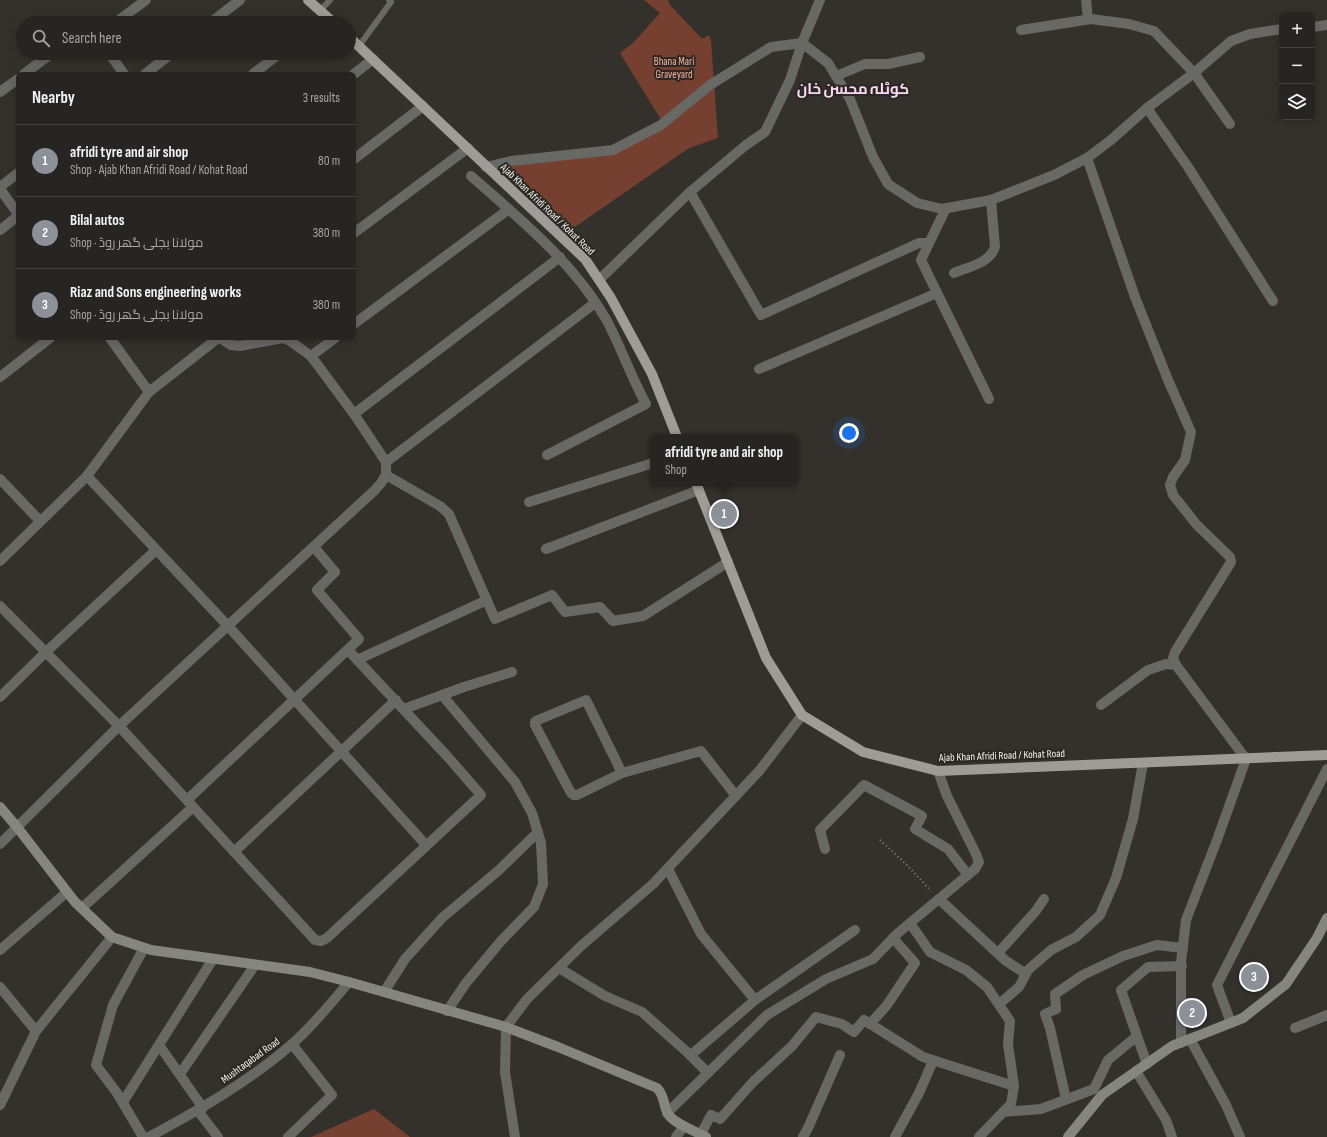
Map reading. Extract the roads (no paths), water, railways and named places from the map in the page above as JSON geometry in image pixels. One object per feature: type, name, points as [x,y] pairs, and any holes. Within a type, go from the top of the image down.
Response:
[{"type":"main road","points":[[308,0],[323,16]]},
{"type":"main road","name":"Ajab Khan Afridi Road / Kohat Road","points":[[358,46],[585,259],[611,298],[652,374],[677,434]]},
{"type":"main road","name":"Ajab Khan Afridi Road / Kohat Road","points":[[697,486],[766,658],[802,715],[863,752],[938,771],[1327,755]]},
{"type":"street","points":[[124,16],[146,0]]},
{"type":"street","points":[[219,16],[240,0]]},
{"type":"street","points":[[599,280],[690,192],[746,145],[765,132],[790,80],[802,44],[820,0]]},
{"type":"street","points":[[1086,0],[1088,19]]},
{"type":"street","points":[[1021,30],[1088,19],[1129,24],[1154,31],[1194,73],[1230,124]]},
{"type":"street","points":[[1315,27],[1327,25]]},
{"type":"street","points":[[486,167],[511,162],[613,150],[661,125],[710,85],[770,47],[802,44],[828,64],[836,76],[850,99],[873,157],[888,184],[917,203],[942,209],[991,200],[1054,175],[1087,158],[1111,140],[1147,108],[1194,73],[1231,41],[1250,34],[1279,29]]},
{"type":"street","points":[[836,76],[865,64],[888,64],[920,57]]},
{"type":"street","points":[[356,72],[373,59]]},
{"type":"street","points":[[27,72],[43,60]]},
{"type":"street","points":[[114,60],[123,72]]},
{"type":"street","points":[[148,72],[163,60]]},
{"type":"street","points":[[256,72],[271,60]]},
{"type":"street","points":[[0,92],[16,80]]},
{"type":"street","points":[[356,157],[423,106]]},
{"type":"street","points":[[1147,108],[1188,167],[1273,301]]},
{"type":"street","points":[[356,232],[468,148]]},
{"type":"street","points":[[1087,158],[1135,298],[1191,432],[1184,460],[1173,477],[1170,485],[1172,495],[1197,525],[1230,557],[1231,562],[1175,652],[1173,658],[1176,665],[1246,759],[1186,920],[1182,966],[1185,1041],[1226,1105],[1240,1137]]},
{"type":"street","points":[[16,175],[0,188],[16,212]]},
{"type":"street","points":[[471,176],[560,257],[595,303],[620,345],[637,387],[646,404],[547,455]]},
{"type":"street","points":[[690,192],[761,316],[919,243],[929,243]]},
{"type":"street","points":[[954,272],[985,260],[994,251],[995,247],[991,200]]},
{"type":"street","points":[[946,208],[921,260],[989,399]]},
{"type":"street","points":[[356,323],[509,209]]},
{"type":"street","points":[[0,230],[16,217]]},
{"type":"street","points":[[354,414],[560,257]]},
{"type":"street","points":[[759,369],[937,294]]},
{"type":"street","points":[[386,462],[595,303]]},
{"type":"street","points":[[0,377],[47,340]]},
{"type":"street","points":[[114,340],[149,392]]},
{"type":"street","points":[[0,561],[87,476],[149,392],[216,340]]},
{"type":"street","points":[[222,340],[231,345],[240,346],[272,340]]},
{"type":"street","points":[[0,844],[119,726],[375,490],[386,475],[386,462],[354,414],[311,356],[288,340]]},
{"type":"street","points":[[311,356],[332,340]]},
{"type":"street","points":[[530,502],[650,464]]},
{"type":"street","points":[[386,475],[440,506],[449,514],[495,619],[552,595],[565,612],[600,607],[613,621],[643,616],[728,562]]},
{"type":"street","points":[[87,476],[228,626],[426,845]]},
{"type":"street","points":[[0,479],[40,521]]},
{"type":"street","points":[[546,549],[697,486]]},
{"type":"street","points":[[82,908],[359,639],[317,590],[335,572],[314,547]]},
{"type":"street","points":[[0,697],[46,652],[156,550]]},
{"type":"street","points":[[357,660],[487,600]]},
{"type":"street","points":[[0,606],[119,726],[315,940],[321,941],[327,938],[481,794],[396,700],[348,650]]},
{"type":"street","points":[[1101,705],[1148,670],[1166,664],[1176,665]]},
{"type":"street","points":[[404,710],[464,687],[512,672]]},
{"type":"street","points":[[442,695],[515,782],[532,813],[541,843],[542,884],[534,907],[501,941],[471,977],[447,1011]]},
{"type":"street","points":[[234,852],[396,700]]},
{"type":"street","points":[[622,773],[586,700],[535,722],[538,732],[571,793],[574,795],[577,795],[622,773],[701,751],[736,796]]},
{"type":"street","points":[[515,1137],[505,1072],[506,1027],[527,999],[581,946],[653,884],[668,869],[760,770],[802,715]]},
{"type":"street","points":[[999,1004],[1019,988],[1028,970],[1051,950],[1076,937],[1100,915],[1116,878],[1133,819],[1143,763]]},
{"type":"street","points":[[1231,1023],[1217,986],[1327,769]]},
{"type":"street","points":[[667,1113],[767,1014],[826,979],[873,959],[910,923],[976,869],[979,862],[947,796],[938,771]]},
{"type":"street","points":[[825,849],[820,830],[864,785],[922,816],[915,829],[948,849],[968,875]]},
{"type":"street","points":[[0,807],[67,892],[112,937],[151,950],[310,972],[506,1027],[657,1088],[662,1093],[667,1113],[672,1119],[704,1136],[711,1115],[720,1119],[753,1082],[792,1046],[816,1017],[842,1024],[854,1032],[864,1020],[923,1057],[1014,1086]]},
{"type":"street","points":[[384,992],[405,959],[442,918],[499,870],[538,832]]},
{"type":"street","points":[[668,869],[701,934],[755,1000]]},
{"type":"street","points":[[0,950],[67,892]]},
{"type":"street","points":[[939,899],[1006,961],[1026,974]]},
{"type":"street","points":[[998,953],[1035,912],[1044,899]]},
{"type":"street","points":[[1068,1137],[1102,1095],[1136,1071],[1172,1046],[1243,1018],[1286,984],[1317,938],[1327,918]]},
{"type":"street","points":[[910,923],[930,952],[966,970],[987,986],[1010,1021],[1008,1044],[1014,1086],[1011,1104],[979,1137]]},
{"type":"street","points":[[691,1055],[755,1000],[855,930]]},
{"type":"street","points":[[0,1105],[36,1031],[112,937]]},
{"type":"street","points":[[870,1024],[887,1005],[915,963],[893,938]]},
{"type":"street","points":[[1066,1100],[1050,1028],[1045,1014],[1056,1009],[1054,994],[1083,975],[1123,956],[1157,945],[1183,948]]},
{"type":"street","points":[[143,1137],[123,1102],[96,1065],[113,1005],[144,948]]},
{"type":"street","points":[[123,1102],[213,958]]},
{"type":"street","points":[[180,1074],[255,965]]},
{"type":"street","points":[[1147,1064],[1121,990],[1148,967],[1182,966]]},
{"type":"street","points":[[559,968],[605,996],[642,1012],[691,1055],[708,1073]]},
{"type":"street","name":"Mushtaqabad Road","points":[[149,1137],[200,1109],[242,1083],[292,1044],[317,1020],[349,982]]},
{"type":"street","points":[[0,987],[36,1031]]},
{"type":"street","points":[[1296,1028],[1327,1015]]},
{"type":"street","points":[[1003,1112],[1041,1109],[1094,1089],[1108,1060],[1137,1036]]},
{"type":"street","points":[[288,1137],[332,1095],[292,1044]]},
{"type":"street","points":[[159,1045],[180,1074],[218,1137]]},
{"type":"street","points":[[803,1137],[840,1055]]},
{"type":"street","points":[[895,1137],[919,1093],[933,1061]]},
{"type":"street","points":[[1136,1071],[1166,1120],[1172,1137]]},
{"type":"street","points":[[676,1137],[684,1126]]},
{"type":"lane","points":[[326,16],[330,0]]},
{"type":"lane","points":[[358,46],[391,2],[389,0]]},
{"type":"place","name":"afridi tyre and air shop","points":[[724,514]]},
{"type":"place","name":"Riaz and Sons engineering works","points":[[1254,977]]},
{"type":"place","name":"Bilal autos","points":[[1192,1013]]},
{"type":"district","name":"کوٹلہ محسن خان","points":[[853,89]]},
{"type":"park label","name":"Bhana Mari Graveyard","points":[[674,67]]}]
